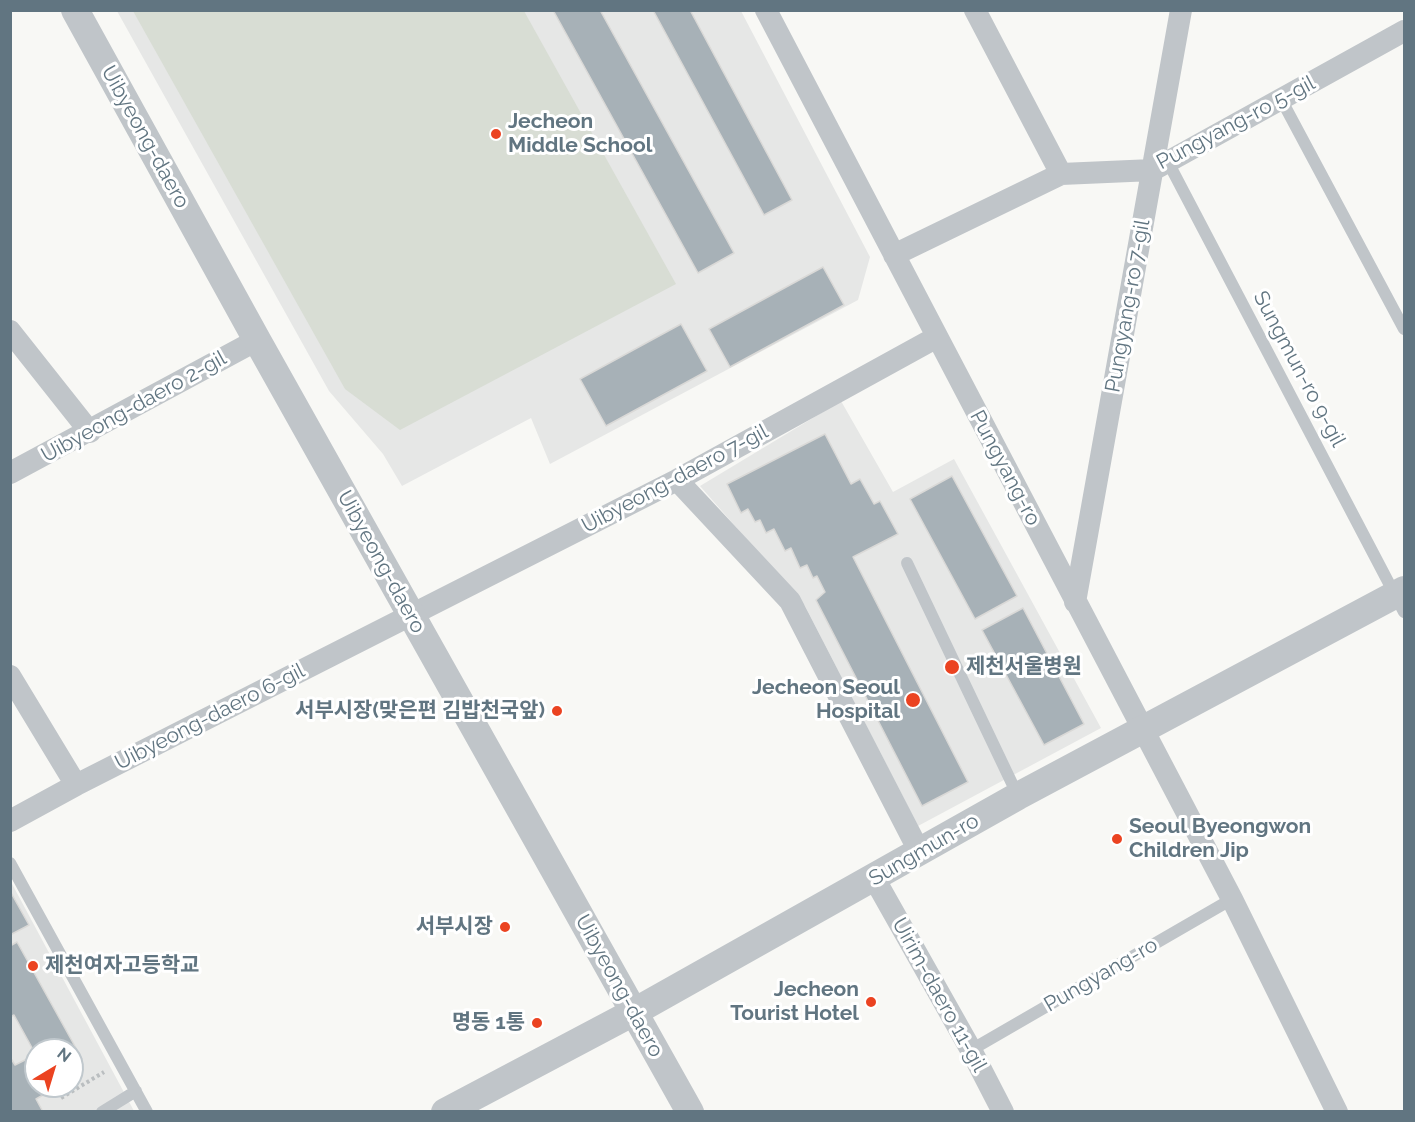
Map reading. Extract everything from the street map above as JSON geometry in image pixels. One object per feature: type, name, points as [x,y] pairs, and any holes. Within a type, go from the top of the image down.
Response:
[{"type":"street","name":"Uibyeong-daero","points":[[75,10],[256,340],[690,1112]]},
{"type":"street","name":"Pungyang-ro","points":[[766,10],[1232,899],[1337,1112]]},
{"type":"street","points":[[975,10],[1061,174]]},
{"type":"street","name":"Pungyang-ro 7-gil","points":[[1075,602],[1160,166],[1182,10]]},
{"type":"street","name":"Pungyang-ro 5-gil","points":[[894,255],[1061,174],[1160,166],[1404,31]]},
{"type":"street","points":[[10,331],[37,362],[90,432]]},
{"type":"street","name":"Uibyeong-daero 7-gil","points":[[411,616],[677,480],[937,338]]},
{"type":"street","name":"Uibyeong-daero 2-gil","points":[[10,473],[90,432],[256,340]]},
{"type":"street","points":[[677,480],[790,601],[920,853]]},
{"type":"street","name":"Sungmun-ro","points":[[445,1112],[634,1012],[1018,796],[1401,599]]},
{"type":"street","name":"Uibyeong-daero 6-gil","points":[[10,821],[76,785],[411,616]]},
{"type":"street","points":[[10,676],[76,785]]},
{"type":"street","name":"Uirim-daero 11-gil","points":[[874,878],[971,1050],[1003,1112]]},
{"type":"lane","name":"Pungyang-ro","points":[[780,36],[781,10]]},
{"type":"lane","points":[[1281,99],[1404,328]]},
{"type":"lane","name":"Sungmun-ro 9-gil","points":[[1160,166],[1401,599]]},
{"type":"lane","points":[[907,563],[1018,796]]},
{"type":"lane","points":[[10,863],[147,1112]]},
{"type":"lane","name":"Pungyang-ro","points":[[971,1050],[1232,899]]},
{"type":"lane","points":[[102,1112],[136,1091]]},
{"type":"path","points":[[84,1084],[120,1063]]},
{"type":"shaded area","name":"Jecheon Middle School","points":[[117,11],[741,11],[870,257],[858,300],[550,464],[531,418],[402,486],[383,454],[329,391]]},
{"type":"shaded area","points":[[133,11],[524,11],[676,284],[400,430],[345,389]]},
{"type":"shaded area","name":"제천서울병원","points":[[841,401],[893,492],[954,459],[1101,728],[918,826],[805,606],[700,486]]},
{"type":"shaded area","name":"제천여자고등학교","points":[[11,882],[134,1111],[11,1111]]},
{"type":"building","points":[[553,10],[600,10],[734,253],[698,273]]},
{"type":"building","points":[[653,10],[690,10],[792,200],[764,215]]},
{"type":"building","points":[[823,267],[844,305],[730,367],[709,329]]},
{"type":"building","points":[[681,324],[707,371],[606,426],[580,379]]},
{"type":"building","points":[[825,434],[851,484],[860,479],[874,504],[880,501],[898,534],[853,557],[968,782],[922,806],[816,600],[825,592],[817,576],[813,578],[807,565],[800,568],[791,548],[785,551],[774,529],[766,533],[760,520],[755,522],[748,509],[741,513],[727,484]]},
{"type":"building","points":[[952,476],[1017,596],[975,619],[910,499]]},
{"type":"building","points":[[1023,608],[1084,724],[1044,745],[982,630]]},
{"type":"building","points":[[10,891],[29,925],[10,935]]},
{"type":"building","points":[[17,942],[70,1038],[27,1038],[14,1015],[10,1017],[10,946]]},
{"type":"building","points":[[10,1057],[15,1065],[24,1060],[24,1098],[38,1098],[36,1099],[43,1112],[10,1112]]},
{"type":"place","name":"Jecheon Middle School","points":[[496,134]]},
{"type":"place","name":"제천서울병원","points":[[952,667]]},
{"type":"place","name":"Jecheon Seoul Hospital","points":[[913,700]]},
{"type":"place","name":"서부시장(맞은편 김밥천국앞)","points":[[557,711]]},
{"type":"place","name":"Seoul Byeongwon Children Jip","points":[[1117,839]]},
{"type":"place","name":"서부시장","points":[[505,927]]},
{"type":"place","name":"제천여자고등학교","points":[[33,966]]},
{"type":"place","name":"Jecheon Tourist Hotel","points":[[871,1002]]},
{"type":"place","name":"명동 1통","points":[[537,1023]]}]
